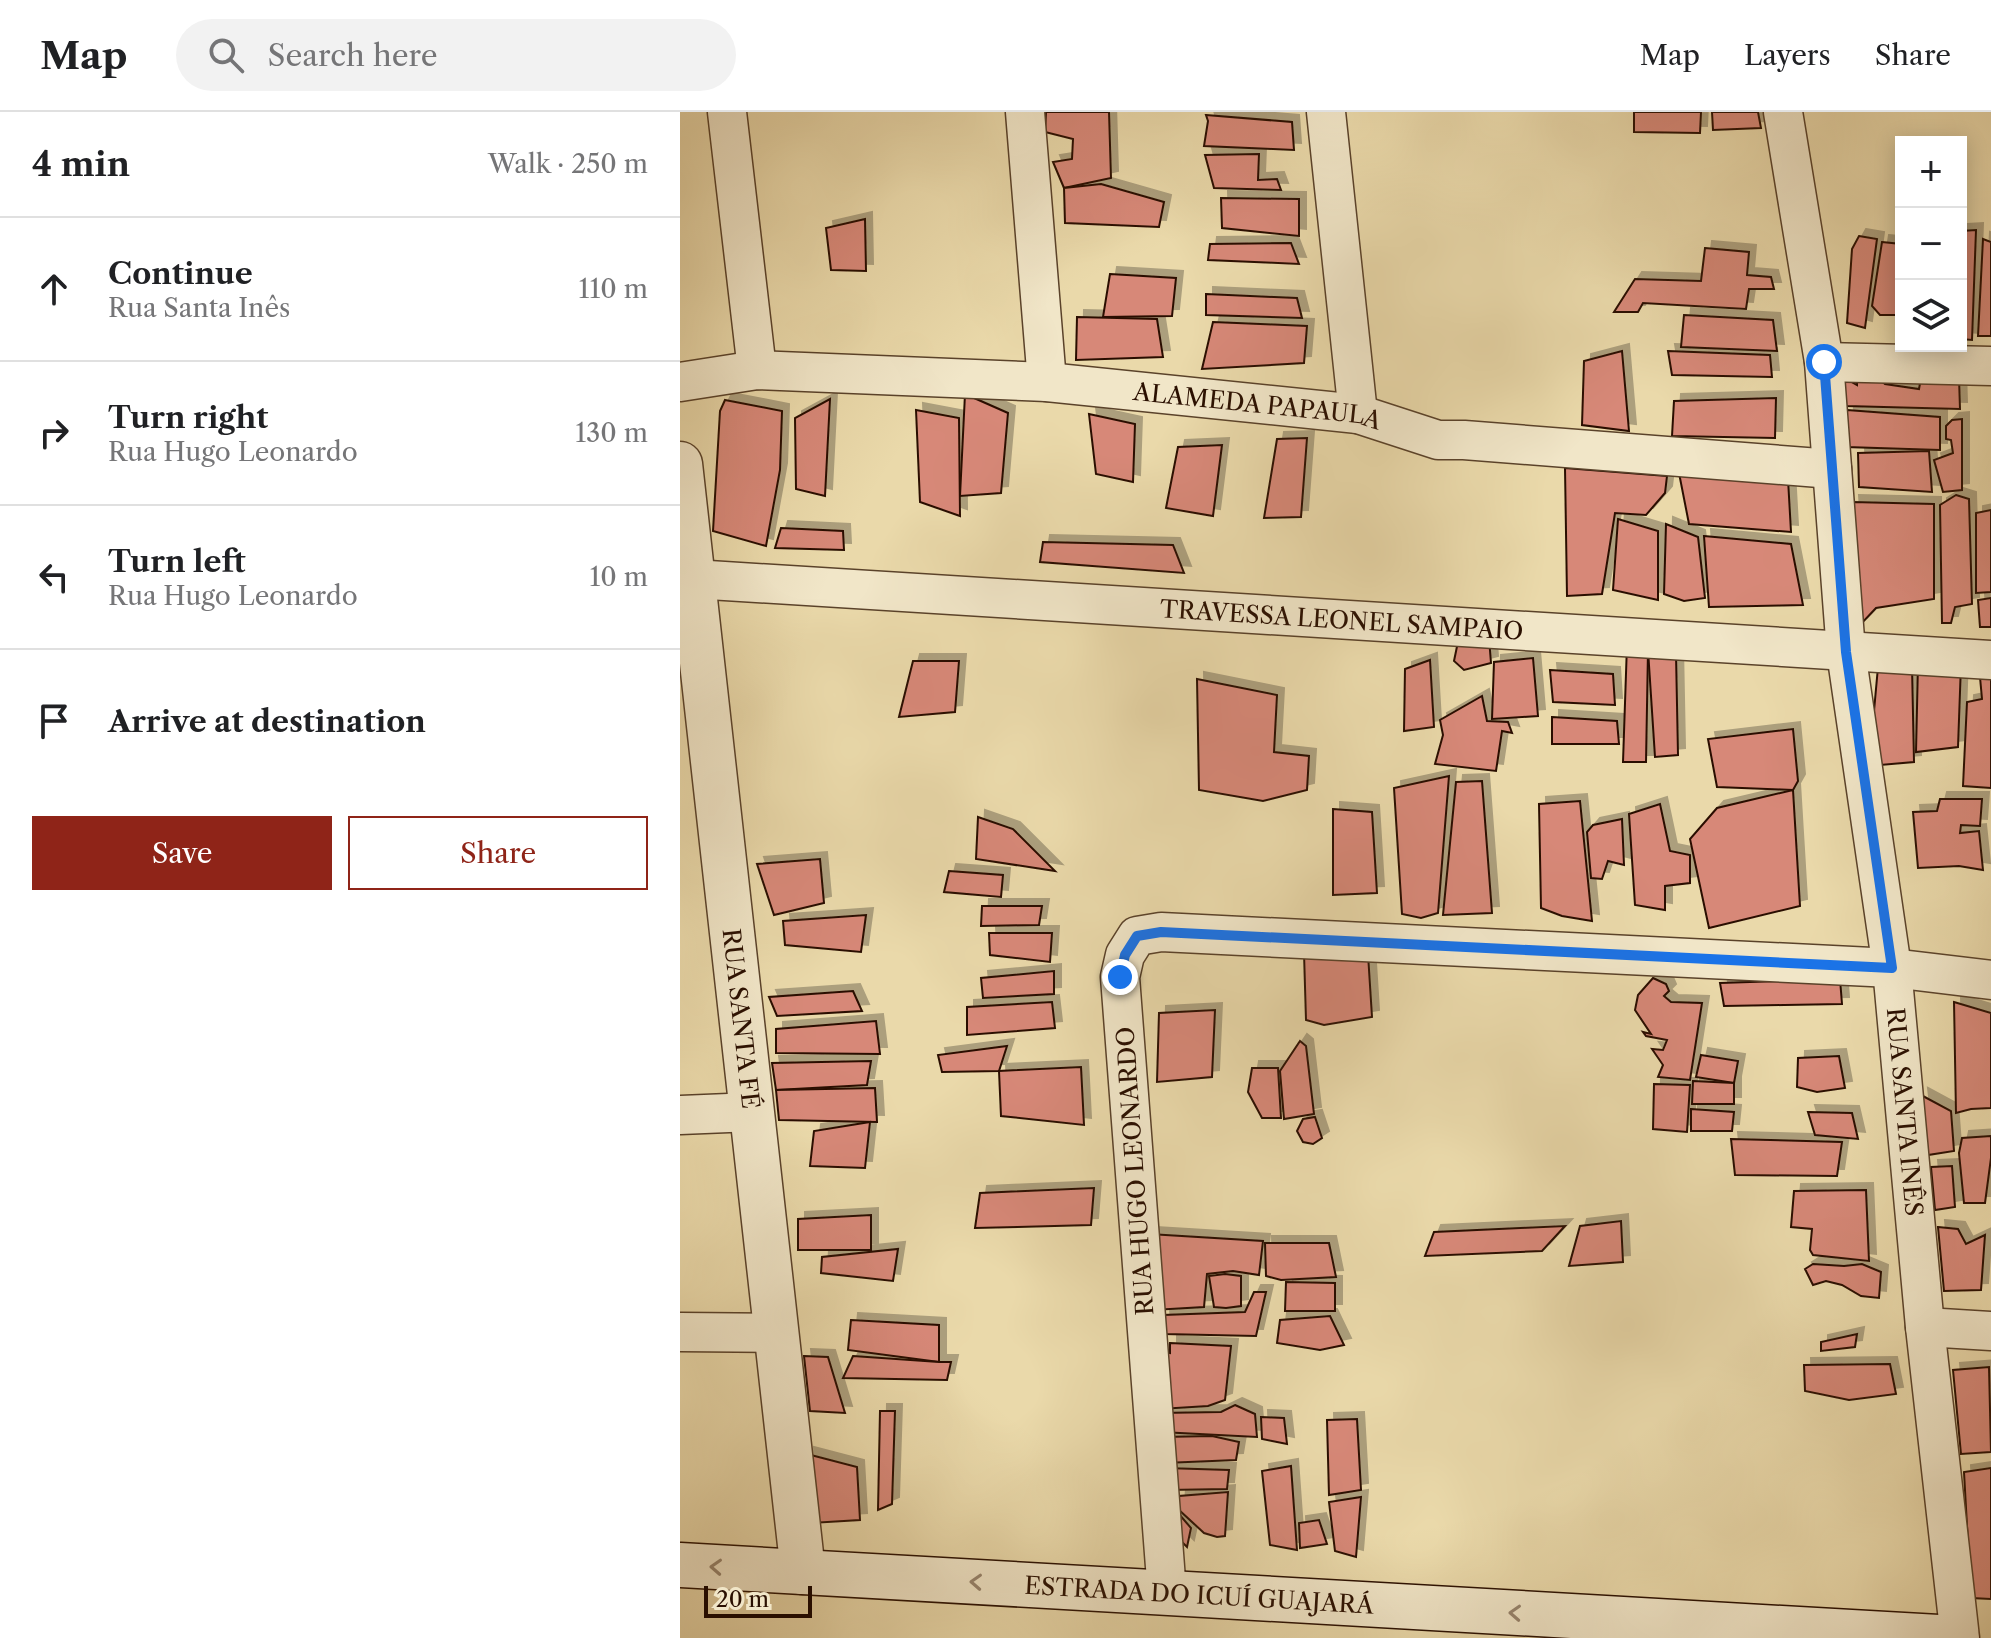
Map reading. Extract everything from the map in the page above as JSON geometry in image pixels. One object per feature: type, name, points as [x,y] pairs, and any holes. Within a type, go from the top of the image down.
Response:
[{"type":"main road","name":"RUA SANTA FÉ","points":[[680,464],[803,1572]]},
{"type":"main road","name":"ESTRADA DO ICUÍ GUAJARÁ","points":[[680,1565],[1958,1638]]},
{"type":"street","points":[[727,112],[757,370]]},
{"type":"street","points":[[1025,112],[1047,382]]},
{"type":"street","points":[[1326,112],[1358,414]]},
{"type":"street","name":"RUA SANTA INÊS","points":[[1783,112],[1824,362],[1846,652],[1892,968],[1958,1638]]},
{"type":"street","points":[[1824,362],[1991,366]]},
{"type":"street","name":"ALAMEDA PAPAULA","points":[[680,382],[757,370],[1047,382],[1358,414],[1438,440],[1832,469]]},
{"type":"street","name":"TRAVESSA LEONEL SAMPAIO","points":[[693,579],[1991,660]]},
{"type":"street","name":"RUA HUGO LEONARDO","points":[[1167,1593],[1120,977],[1125,955],[1137,936],[1161,932],[1892,968],[1991,980]]},
{"type":"street","points":[[680,1115],[753,1112]]},
{"type":"street","points":[[1925,1327],[1991,1331]]},
{"type":"street","points":[[680,1332],[778,1333]]},
{"type":"building","points":[[1046,112],[1109,112],[1111,178],[1064,188],[1053,162],[1072,159],[1073,139],[1045,132]]},
{"type":"building","points":[[1634,112],[1701,112],[1700,133],[1634,132]]},
{"type":"building","points":[[1712,112],[1758,112],[1761,128],[1713,130]]},
{"type":"building","points":[[1206,115],[1292,122],[1294,150],[1204,146]]},
{"type":"building","points":[[1259,154],[1258,180],[1277,179],[1281,190],[1214,188],[1205,155]]},
{"type":"building","points":[[1101,184],[1164,202],[1159,227],[1065,223],[1064,188]]},
{"type":"building","points":[[1221,198],[1299,199],[1299,236],[1222,228]]},
{"type":"building","points":[[865,219],[866,271],[831,270],[826,228]]},
{"type":"building","points":[[1976,230],[1972,340],[1967,340],[1967,231]]},
{"type":"building","points":[[1859,236],[1877,239],[1865,328],[1847,323],[1852,249]]},
{"type":"building","points":[[1983,239],[1991,242],[1991,336],[1978,336]]},
{"type":"building","points":[[1882,242],[1895,243],[1895,315],[1880,315],[1872,306]]},
{"type":"building","points":[[1291,243],[1299,264],[1208,260],[1210,244]]},
{"type":"building","points":[[1705,248],[1749,252],[1747,275],[1771,277],[1774,289],[1749,289],[1746,309],[1643,303],[1638,312],[1614,312],[1635,279],[1701,281]]},
{"type":"building","points":[[1110,274],[1176,278],[1172,316],[1103,317]]},
{"type":"building","points":[[1206,294],[1297,298],[1302,318],[1206,315]]},
{"type":"building","points":[[1684,315],[1773,320],[1777,351],[1681,347]]},
{"type":"building","points":[[1077,317],[1157,319],[1163,357],[1076,360]]},
{"type":"building","points":[[1213,322],[1307,326],[1304,363],[1202,369]]},
{"type":"building","points":[[1622,351],[1629,431],[1582,425],[1584,361]]},
{"type":"building","points":[[1668,351],[1770,355],[1772,377],[1672,375]]},
{"type":"building","points":[[1841,376],[1857,385],[1857,379],[1878,378],[1885,384],[1919,389],[1921,378],[1959,378],[1960,409],[1846,406]]},
{"type":"building","points":[[965,394],[1008,413],[1001,493],[960,496]]},
{"type":"building","points":[[1776,398],[1775,438],[1672,436],[1674,401]]},
{"type":"building","points":[[830,399],[825,496],[796,489],[795,418]]},
{"type":"building","points":[[725,400],[782,411],[780,470],[766,546],[713,531],[720,411]]},
{"type":"building","points":[[916,410],[959,418],[960,516],[920,502]]},
{"type":"building","points":[[1847,410],[1940,417],[1940,450],[1846,447]]},
{"type":"building","points":[[1089,414],[1135,424],[1133,482],[1096,474]]},
{"type":"building","points":[[1962,419],[1962,490],[1943,492],[1934,460],[1953,453],[1951,440],[1946,439],[1946,426],[1952,420]]},
{"type":"building","points":[[1307,438],[1301,517],[1264,518],[1277,439]]},
{"type":"building","points":[[1222,445],[1213,516],[1166,508],[1178,447]]},
{"type":"building","points":[[1929,451],[1932,492],[1859,487],[1858,453]]},
{"type":"building","points":[[1565,468],[1667,476],[1665,493],[1646,515],[1615,513],[1602,594],[1567,596]]},
{"type":"building","points":[[1679,473],[1788,479],[1791,532],[1689,524]]},
{"type":"building","points":[[1956,495],[1969,499],[1972,604],[1955,607],[1951,623],[1942,623],[1940,505]]},
{"type":"building","points":[[1852,502],[1934,504],[1934,599],[1876,608],[1861,624]]},
{"type":"building","points":[[1991,510],[1991,592],[1976,593],[1976,513]]},
{"type":"building","points":[[1618,519],[1658,531],[1658,600],[1613,590]]},
{"type":"building","points":[[1666,524],[1698,537],[1705,598],[1684,601],[1664,594]]},
{"type":"building","points":[[781,528],[843,531],[844,550],[775,548]]},
{"type":"building","points":[[1704,536],[1791,544],[1803,605],[1709,607]]},
{"type":"building","points":[[1043,542],[1173,545],[1184,573],[1040,562]]},
{"type":"building","points":[[1991,598],[1991,627],[1980,627],[1978,600]]},
{"type":"building","points":[[1460,632],[1489,638],[1491,663],[1464,670],[1454,661]]},
{"type":"building","points":[[1627,644],[1648,650],[1646,762],[1623,762]]},
{"type":"building","points":[[1648,650],[1676,654],[1678,755],[1655,757]]},
{"type":"building","points":[[1533,658],[1538,716],[1492,719],[1494,662]]},
{"type":"building","points":[[1430,660],[1434,727],[1404,731],[1405,669]]},
{"type":"building","points":[[913,661],[959,661],[955,712],[899,717]]},
{"type":"building","points":[[1918,663],[1961,664],[1958,747],[1916,752]]},
{"type":"building","points":[[1912,666],[1914,762],[1869,766],[1878,667]]},
{"type":"building","points":[[1550,670],[1613,674],[1615,705],[1553,702]]},
{"type":"building","points":[[1980,677],[1991,678],[1991,788],[1963,786],[1967,702],[1982,699]]},
{"type":"building","points":[[1197,679],[1277,695],[1274,752],[1309,756],[1307,790],[1263,801],[1199,790]]},
{"type":"building","points":[[1482,696],[1487,721],[1508,722],[1512,733],[1502,731],[1496,771],[1435,764],[1443,735],[1440,720]]},
{"type":"building","points":[[1552,717],[1617,721],[1619,744],[1552,744]]},
{"type":"building","points":[[1793,729],[1798,781],[1793,790],[1717,787],[1708,739]]},
{"type":"building","points":[[1449,776],[1438,913],[1421,918],[1402,914],[1394,788]]},
{"type":"building","points":[[1482,781],[1492,913],[1443,915],[1456,782]]},
{"type":"building","points":[[1793,790],[1800,906],[1709,928],[1690,839],[1717,808]]},
{"type":"building","points":[[1940,799],[1982,799],[1980,826],[1961,825],[1960,833],[1979,831],[1983,870],[1959,866],[1918,868],[1913,812],[1937,811]]},
{"type":"building","points":[[1580,801],[1592,921],[1562,916],[1541,908],[1539,804]]},
{"type":"building","points":[[1660,804],[1670,851],[1690,855],[1690,883],[1665,886],[1665,910],[1635,905],[1629,814]]},
{"type":"building","points":[[1333,809],[1372,812],[1377,893],[1333,895]]},
{"type":"building","points":[[978,817],[1013,829],[1055,871],[976,859]]},
{"type":"building","points":[[1622,819],[1624,865],[1608,861],[1602,879],[1591,878],[1587,832],[1593,825]]},
{"type":"building","points":[[820,859],[824,903],[774,915],[757,864]]},
{"type":"building","points":[[949,871],[1003,875],[1001,897],[944,892]]},
{"type":"building","points":[[982,906],[1042,906],[1039,925],[981,926]]},
{"type":"building","points":[[866,915],[861,952],[785,945],[783,921]]},
{"type":"building","points":[[989,933],[1052,933],[1050,962],[990,955]]},
{"type":"building","points":[[1304,953],[1368,954],[1372,1017],[1324,1025],[1306,1020]]},
{"type":"building","points":[[1054,971],[1054,994],[983,998],[981,978]]},
{"type":"building","points":[[1653,978],[1666,984],[1669,991],[1664,996],[1671,1002],[1702,1003],[1690,1080],[1658,1077],[1663,1065],[1652,1049],[1663,1050],[1667,1040],[1646,1036],[1643,1032],[1651,1034],[1635,1010],[1638,995]]},
{"type":"building","points":[[1840,979],[1842,1004],[1724,1006],[1720,983]]},
{"type":"building","points":[[853,991],[862,1011],[777,1016],[769,997]]},
{"type":"building","points":[[1052,1002],[1055,1028],[967,1035],[967,1007]]},
{"type":"building","points":[[1954,1002],[1991,1013],[1991,1108],[1956,1113]]},
{"type":"building","points":[[1215,1010],[1212,1077],[1157,1082],[1159,1013]]},
{"type":"building","points":[[876,1021],[880,1054],[776,1053],[776,1029]]},
{"type":"building","points":[[1300,1041],[1306,1046],[1314,1114],[1284,1119],[1280,1071]]},
{"type":"building","points":[[1007,1046],[999,1071],[942,1072],[938,1055]]},
{"type":"building","points":[[1701,1055],[1738,1061],[1734,1083],[1696,1077]]},
{"type":"building","points":[[1839,1056],[1845,1088],[1817,1092],[1797,1087],[1798,1058]]},
{"type":"building","points":[[871,1061],[867,1085],[776,1090],[772,1063]]},
{"type":"building","points":[[1081,1067],[1084,1125],[1001,1116],[999,1071]]},
{"type":"building","points":[[1252,1068],[1278,1068],[1281,1118],[1262,1118],[1248,1092]]},
{"type":"building","points":[[1693,1081],[1734,1083],[1734,1104],[1692,1104]]},
{"type":"building","points":[[1654,1084],[1690,1085],[1687,1132],[1653,1129]]},
{"type":"building","points":[[875,1088],[877,1122],[779,1120],[776,1090]]},
{"type":"building","points":[[1921,1095],[1951,1111],[1954,1151],[1928,1155]]},
{"type":"building","points":[[1691,1109],[1734,1112],[1732,1131],[1691,1131]]},
{"type":"building","points":[[1808,1112],[1852,1113],[1858,1139],[1815,1135]]},
{"type":"building","points":[[1315,1117],[1322,1138],[1313,1144],[1303,1142],[1297,1131],[1303,1119]]},
{"type":"building","points":[[870,1122],[865,1168],[810,1166],[814,1131]]},
{"type":"building","points":[[1991,1136],[1985,1203],[1964,1203],[1959,1153],[1962,1138]]},
{"type":"building","points":[[1731,1139],[1842,1142],[1837,1176],[1735,1175]]},
{"type":"building","points":[[1952,1166],[1955,1207],[1935,1210],[1931,1167]]},
{"type":"building","points":[[1094,1188],[1091,1225],[975,1228],[980,1193]]},
{"type":"building","points":[[1866,1190],[1869,1261],[1813,1255],[1810,1250],[1812,1229],[1791,1227],[1794,1191]]},
{"type":"building","points":[[871,1215],[871,1250],[798,1250],[798,1219]]},
{"type":"building","points":[[1621,1221],[1623,1262],[1569,1266],[1580,1226]]},
{"type":"building","points":[[1565,1226],[1542,1251],[1425,1256],[1434,1232]]},
{"type":"building","points":[[1938,1227],[1958,1229],[1966,1244],[1985,1235],[1981,1290],[1944,1291]]},
{"type":"building","points":[[1149,1234],[1263,1241],[1259,1275],[1233,1271],[1207,1274],[1204,1307],[1153,1310]]},
{"type":"building","points":[[1265,1243],[1329,1243],[1336,1277],[1281,1280],[1266,1276]]},
{"type":"building","points":[[898,1249],[893,1281],[821,1273],[822,1257]]},
{"type":"building","points":[[1813,1264],[1862,1264],[1881,1272],[1879,1298],[1861,1296],[1842,1285],[1826,1281],[1813,1285],[1805,1269]]},
{"type":"building","points":[[1209,1276],[1241,1276],[1241,1306],[1214,1307]]},
{"type":"building","points":[[1286,1282],[1335,1283],[1335,1311],[1285,1311]]},
{"type":"building","points":[[1254,1292],[1266,1292],[1256,1336],[1164,1334],[1163,1315],[1245,1312]]},
{"type":"building","points":[[1330,1316],[1344,1345],[1320,1350],[1277,1343],[1280,1320]]},
{"type":"building","points":[[851,1320],[939,1325],[939,1362],[848,1350]]},
{"type":"building","points":[[1857,1334],[1855,1347],[1821,1351],[1821,1342]]},
{"type":"building","points":[[1170,1343],[1231,1346],[1225,1400],[1208,1406],[1160,1409],[1159,1351],[1170,1353]]},
{"type":"building","points":[[804,1356],[828,1357],[845,1413],[810,1411]]},
{"type":"building","points":[[853,1356],[951,1362],[947,1380],[843,1378]]},
{"type":"building","points":[[1890,1364],[1896,1394],[1849,1400],[1805,1391],[1804,1365]]},
{"type":"building","points":[[1989,1367],[1991,1452],[1961,1454],[1953,1370]]},
{"type":"building","points":[[1235,1405],[1255,1414],[1257,1437],[1161,1432],[1159,1413],[1221,1412]]},
{"type":"building","points":[[880,1411],[895,1411],[892,1504],[878,1510]]},
{"type":"building","points":[[1261,1417],[1284,1418],[1287,1444],[1262,1439]]},
{"type":"building","points":[[1357,1419],[1361,1490],[1329,1495],[1327,1420]]},
{"type":"building","points":[[1212,1436],[1239,1442],[1236,1460],[1164,1463],[1162,1437]]},
{"type":"building","points":[[807,1454],[857,1467],[860,1520],[811,1523]]},
{"type":"building","points":[[1291,1466],[1297,1550],[1270,1545],[1262,1471]]},
{"type":"building","points":[[1165,1468],[1229,1470],[1227,1489],[1167,1490]]},
{"type":"building","points":[[1991,1468],[1991,1599],[1971,1598],[1964,1472]]},
{"type":"building","points":[[1228,1492],[1225,1536],[1204,1533],[1178,1509],[1179,1496]]},
{"type":"building","points":[[1361,1497],[1356,1557],[1335,1551],[1329,1502]]},
{"type":"building","points":[[1167,1500],[1191,1528],[1187,1547],[1169,1529]]},
{"type":"building","points":[[1319,1520],[1327,1544],[1300,1548],[1299,1523]]},
{"type":"route","points":[[1120,977],[1125,955],[1137,936],[1161,932],[1892,968],[1846,652],[1824,362]]}]
